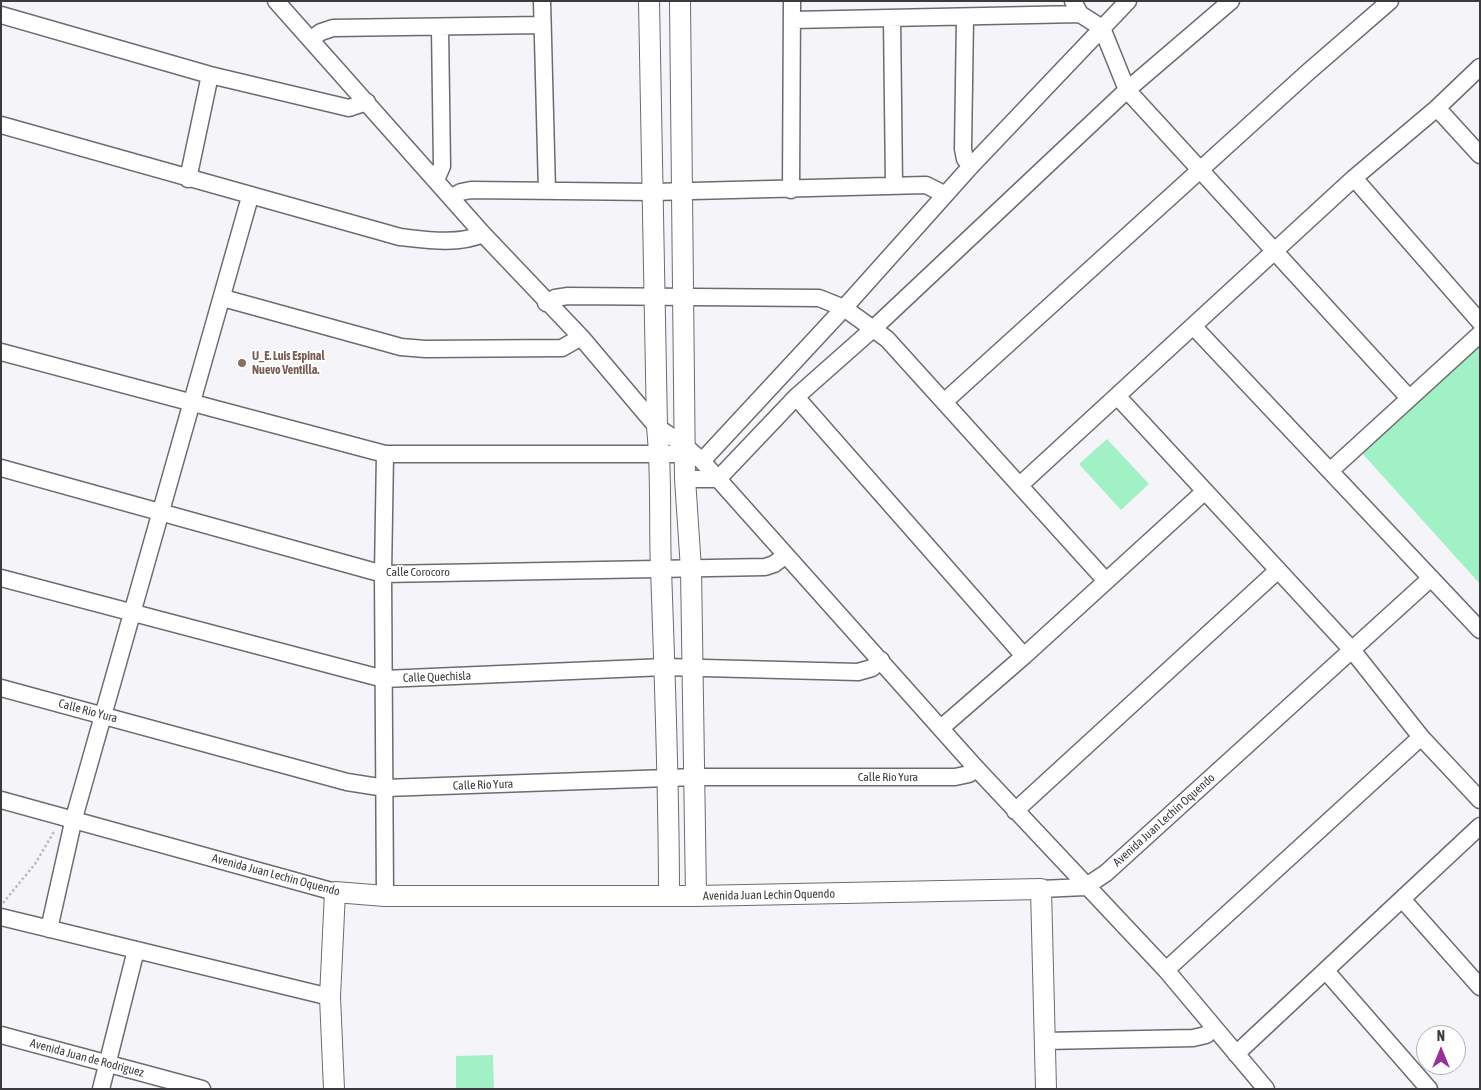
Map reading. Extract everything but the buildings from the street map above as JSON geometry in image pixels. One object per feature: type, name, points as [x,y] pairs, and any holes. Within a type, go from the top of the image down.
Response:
[{"type":"street","points":[[276,1],[546,303],[581,337],[657,426],[718,479],[1015,811],[1166,970],[1266,1089]]},
{"type":"street","points":[[542,1],[547,191]]},
{"type":"street","points":[[649,1],[657,426],[669,778],[669,896]]},
{"type":"street","points":[[680,1],[684,191],[683,298],[690,453],[685,479],[691,569],[696,777],[696,896]]},
{"type":"street","points":[[791,190],[792,1]]},
{"type":"street","points":[[1,352],[385,454],[690,453],[844,308],[944,194],[1128,1]]},
{"type":"street","points":[[685,479],[718,479],[796,397],[874,328],[1127,90],[1231,1]]},
{"type":"street","points":[[944,402],[1199,170],[1390,1]]},
{"type":"street","points":[[792,20],[965,18],[1076,8],[1102,28],[1127,90],[1409,398]]},
{"type":"street","points":[[1,15],[210,75],[349,108],[367,102]]},
{"type":"street","points":[[965,18],[963,149],[965,159],[971,166]]},
{"type":"street","points":[[892,19],[894,185]]},
{"type":"street","points":[[311,38],[320,32],[333,28],[440,28],[542,25]]},
{"type":"street","points":[[436,180],[442,166],[440,28]]},
{"type":"street","points":[[1020,485],[1354,178],[1437,108],[1480,67]]},
{"type":"street","points":[[188,179],[210,75]]},
{"type":"street","points":[[1437,108],[1480,155]]},
{"type":"street","points":[[1,125],[250,197],[400,237],[431,241],[474,238],[484,234]]},
{"type":"street","points":[[1354,178],[1480,322]]},
{"type":"street","points":[[452,197],[461,192],[471,190],[654,192],[791,190],[894,185],[926,185],[944,194]]},
{"type":"street","points":[[49,929],[74,818],[134,614],[250,197]]},
{"type":"street","points":[[546,303],[555,298],[568,296],[819,298],[844,308],[874,328],[944,402],[1106,581]]},
{"type":"street","points":[[223,298],[401,346],[425,349],[562,348],[581,337]]},
{"type":"street","points":[[1194,327],[1480,630]]},
{"type":"street","points":[[1330,471],[1480,334]]},
{"type":"street","points":[[1118,396],[1277,571],[1352,650],[1421,737],[1480,800]]},
{"type":"street","points":[[796,397],[1024,656]]},
{"type":"street","points":[[385,454],[383,574],[385,896]]},
{"type":"street","name":"Calle Corocoro","points":[[1,468],[383,574],[765,567],[774,564],[785,556]]},
{"type":"street","points":[[941,728],[1024,656],[1205,491]]},
{"type":"street","points":[[1015,811],[1277,571]]},
{"type":"street","name":"Calle Quechisla","points":[[1,578],[384,679],[666,667],[858,672],[872,668],[881,660]]},
{"type":"street","name":"Avenida Juan Lechin Oquendo","points":[[1,800],[74,818],[335,892],[385,896],[696,896],[1041,890],[1086,887],[1106,873],[1431,578]]},
{"type":"street","name":"Calle Rio Yura","points":[[1,688],[347,782],[385,788],[696,777],[955,777],[969,774],[976,768]]},
{"type":"street","points":[[1166,970],[1421,737]]},
{"type":"street","points":[[1236,1054],[1480,826]]},
{"type":"street","points":[[1041,890],[1046,1089]]},
{"type":"street","points":[[334,1089],[330,997],[335,892]]},
{"type":"street","points":[[1402,899],[1480,987]]},
{"type":"street","points":[[1,917],[330,997]]},
{"type":"street","points":[[101,1089],[136,950]]},
{"type":"street","points":[[1326,971],[1429,1089]]},
{"type":"street","points":[[1044,1041],[1193,1038],[1206,1035],[1213,1028]]},
{"type":"street","name":"Avenida Juan de Rodriguez","points":[[1,1035],[202,1089]]},
{"type":"path","points":[[1,905],[35,864],[61,822],[74,818]]},
{"type":"green space","points":[[1480,345],[1480,584],[1361,452]]},
{"type":"green space","points":[[1107,439],[1149,484],[1121,510],[1079,464]]},
{"type":"green space","points":[[493,1055],[494,1089],[456,1089],[456,1056]]},
{"type":"place","name":"U_E. Luis Espinal Nuevo Ventilla.","points":[[242,363]]}]
